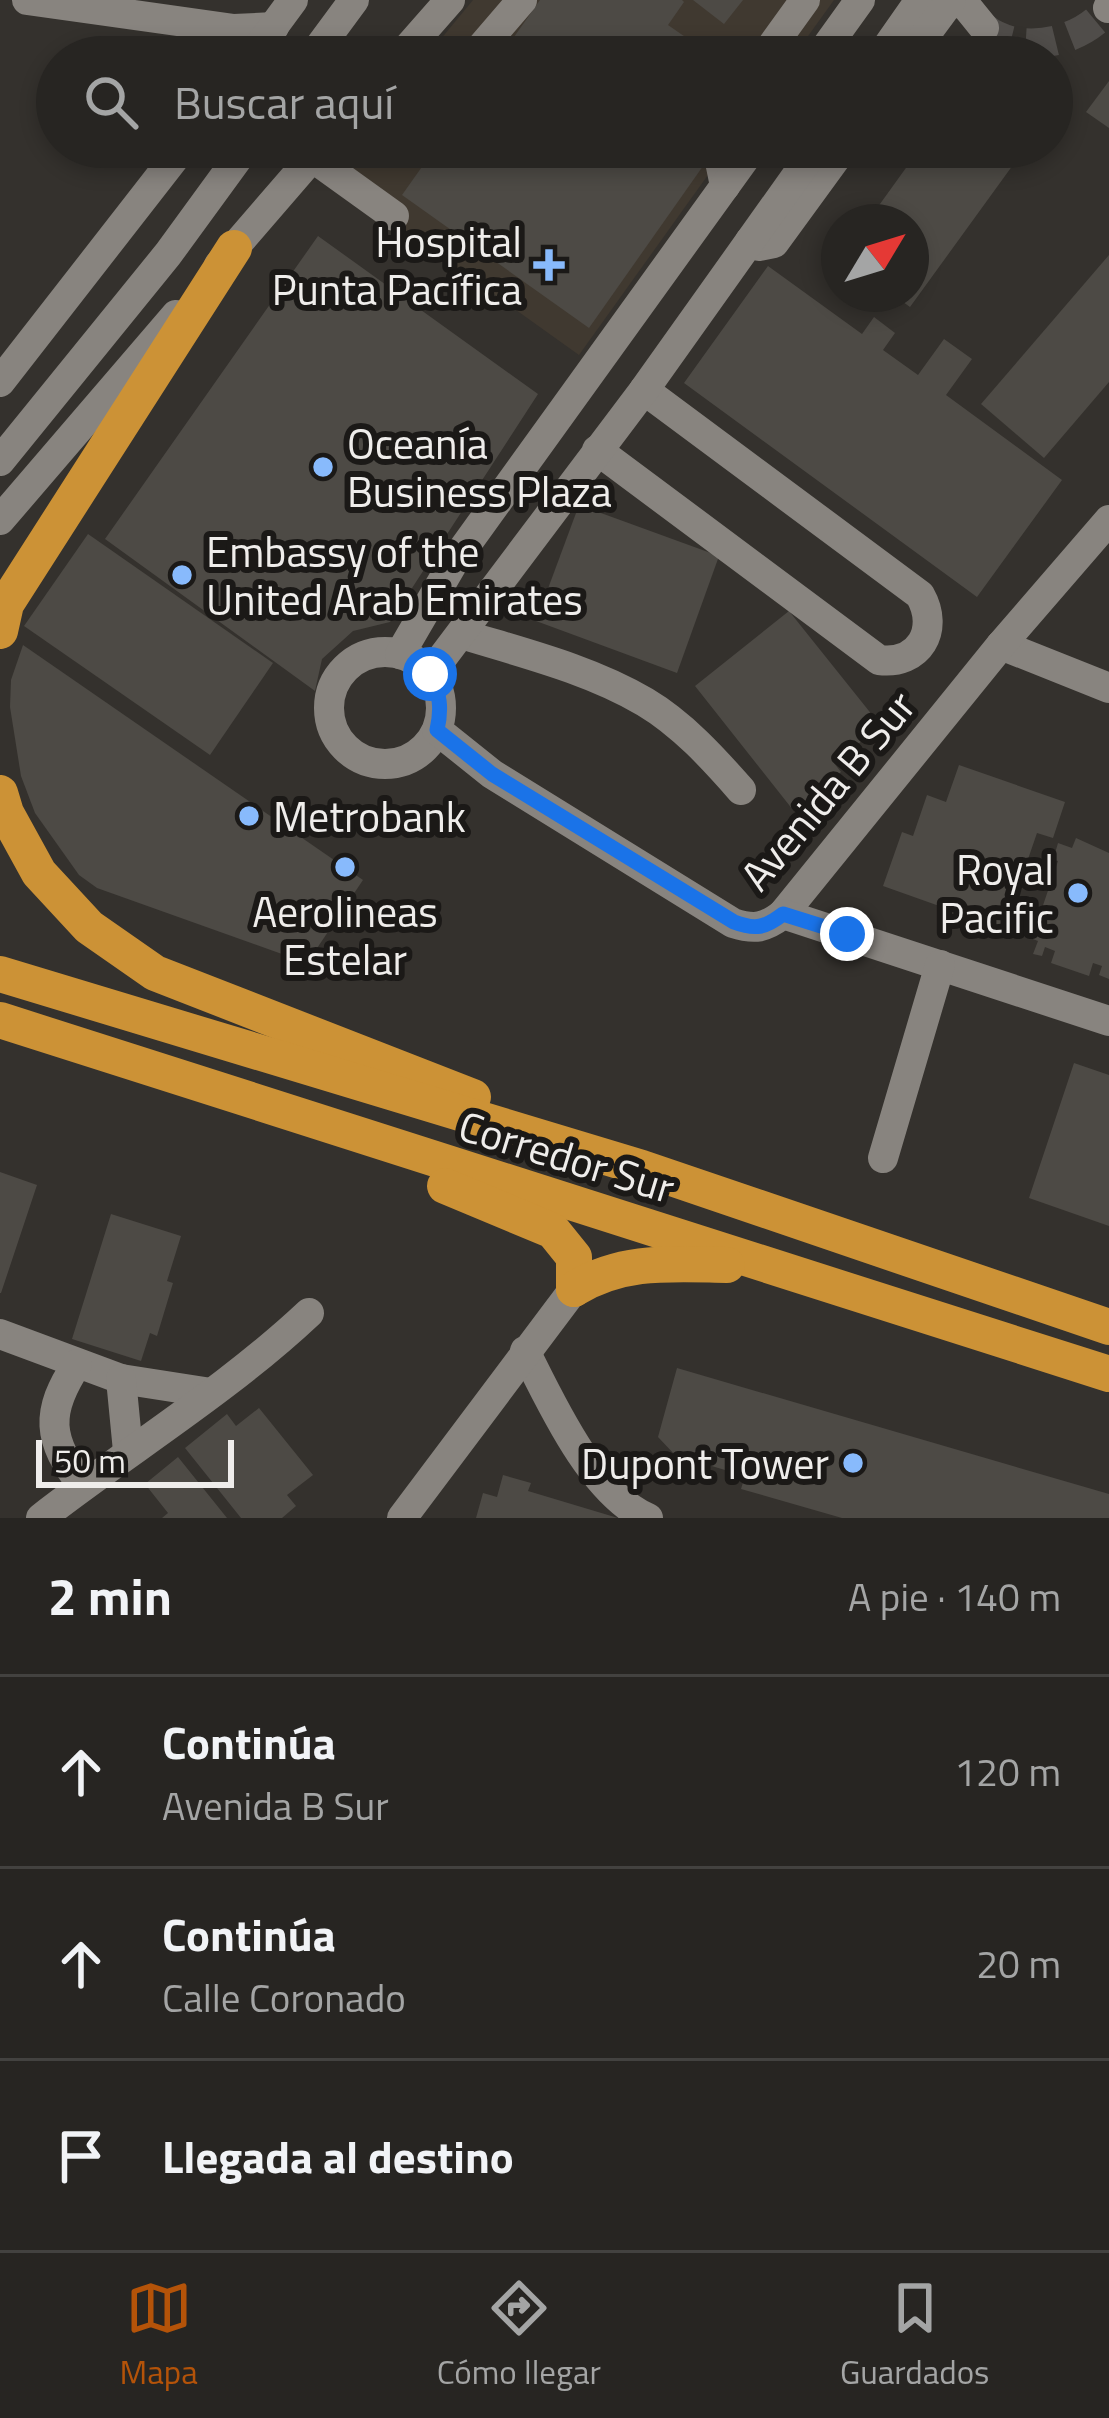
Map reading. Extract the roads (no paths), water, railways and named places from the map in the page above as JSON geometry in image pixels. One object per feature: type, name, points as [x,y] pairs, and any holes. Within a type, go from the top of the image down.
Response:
[{"type":"highway","points":[[0,631],[6,604],[233,248]]},
{"type":"highway","points":[[0,793],[39,873],[89,927],[155,973],[421,1074],[642,1168]]},
{"type":"highway","name":"Corredor Sur","points":[[0,974],[642,1168],[1109,1327]]},
{"type":"highway","name":"Corredor Sur","points":[[0,1020],[1109,1374]]},
{"type":"highway","points":[[289,1115],[553,1231],[574,1257],[574,1289]]},
{"type":"highway","points":[[574,1289],[595,1276],[630,1265],[766,1266]]},
{"type":"street","points":[[27,0],[234,29],[274,26]]},
{"type":"street","points":[[267,36],[292,0]]},
{"type":"street","points":[[329,36],[357,0]]},
{"type":"street","points":[[354,36],[360,28],[357,0]]},
{"type":"street","points":[[418,36],[450,0]]},
{"type":"street","points":[[491,36],[522,0]]},
{"type":"street","points":[[779,36],[805,0]]},
{"type":"street","points":[[834,36],[860,0]]},
{"type":"street","points":[[895,36],[920,0]]},
{"type":"street","points":[[933,36],[966,7]]},
{"type":"street","points":[[0,382],[167,168]]},
{"type":"street","points":[[0,461],[168,254],[231,168]]},
{"type":"street","points":[[0,520],[296,168]]},
{"type":"street","points":[[333,168],[394,216]]},
{"type":"street","points":[[721,168],[725,186]]},
{"type":"street","points":[[400,654],[453,563],[620,311],[738,168]]},
{"type":"street","points":[[430,674],[644,390],[802,168]]},
{"type":"street","points":[[750,241],[758,246],[774,242],[829,168]]},
{"type":"street","points":[[597,450],[879,660],[906,659],[924,644],[930,626],[920,596],[644,390]]},
{"type":"street","name":"Avenida B Sur","points":[[437,730],[492,774],[734,922],[766,927],[783,914],[1109,520]]},
{"type":"street","points":[[461,634],[565,666],[646,703],[706,750],[741,790]]},
{"type":"street","points":[[1001,645],[1109,688]]},
{"type":"street","points":[[400,654],[417,661],[430,674],[442,711],[437,730],[414,757],[378,764],[360,759],[335,733],[329,715],[336,680],[363,656],[400,654]]},
{"type":"street","points":[[783,914],[1109,1021]]},
{"type":"street","points":[[884,1158],[940,965]]},
{"type":"street","points":[[402,1518],[574,1289]]},
{"type":"street","points":[[41,1518],[252,1366],[309,1313]]},
{"type":"street","points":[[0,1334],[121,1379],[211,1393]]},
{"type":"street","points":[[525,1351],[587,1460],[627,1509],[647,1518]]},
{"type":"street","points":[[77,1364],[58,1392],[53,1426],[62,1459],[82,1486]]},
{"type":"street","points":[[121,1379],[128,1451]]},
{"type":"tunnel","points":[[1069,36],[1108,8]]},
{"type":"tunnel","points":[[984,28],[997,36]]},
{"type":"place","name":"Hospital Punta Pacífica","points":[[549,265]]},
{"type":"place","name":"Oceanía Business Plaza","points":[[323,467]]},
{"type":"place","name":"Embassy of the United Arab Emirates","points":[[182,575]]},
{"type":"place","name":"Metrobank","points":[[249,816]]},
{"type":"place","name":"Aerolineas Estelar","points":[[345,867]]},
{"type":"place","name":"Royal Pacific","points":[[1078,893]]},
{"type":"place","name":"Dupont Tower","points":[[853,1463]]}]
